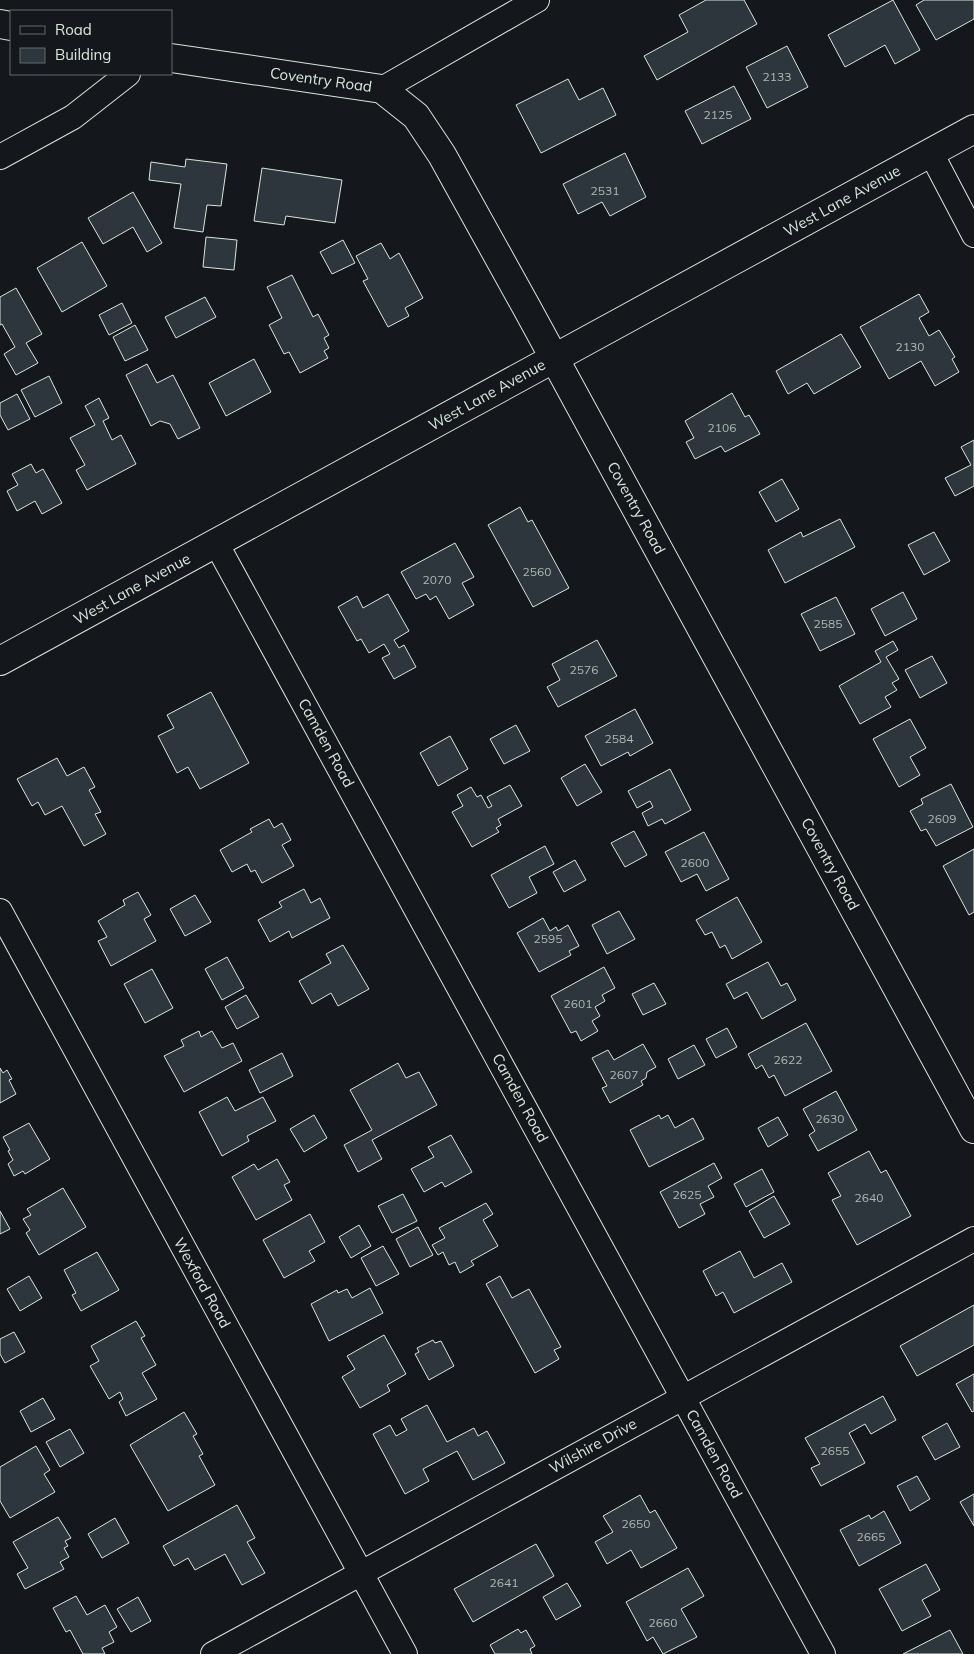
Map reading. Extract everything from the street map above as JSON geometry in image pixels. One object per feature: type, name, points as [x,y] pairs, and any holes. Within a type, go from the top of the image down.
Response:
[{"type":"street","points":[[382,89],[537,0]]},
{"type":"street","name":"Coventry Road","points":[[172,58],[382,89],[416,116],[442,155],[554,358],[974,1129]]},
{"type":"street","points":[[0,157],[73,117],[127,75]]},
{"type":"street","name":"West Lane Avenue","points":[[0,661],[974,129]]},
{"type":"street","points":[[931,153],[974,235]]},
{"type":"street","name":"Camden Road","points":[[216,543],[824,1654]]},
{"type":"street","name":"Wexford Road","points":[[0,911],[405,1654]]},
{"type":"street","name":"Wilshire Drive","points":[[213,1654],[974,1239]]},
{"type":"building","points":[[706,0],[744,0],[757,24],[657,80],[644,56],[688,32],[679,15]]},
{"type":"building","points":[[893,0],[920,50],[895,64],[885,45],[845,67],[828,35]]},
{"type":"building","points":[[924,0],[974,0],[974,19],[936,40],[916,5]]},
{"type":"building","points":[[787,46],[808,87],[767,108],[746,67]]},
{"type":"building","points":[[568,79],[579,100],[603,88],[616,115],[541,153],[516,105]]},
{"type":"building","points":[[734,86],[751,119],[702,144],[685,111]]},
{"type":"building","points":[[625,153],[646,197],[610,216],[602,202],[578,214],[563,184]]},
{"type":"building","points":[[186,159],[227,164],[221,206],[207,205],[203,232],[174,228],[181,184],[149,180],[151,162],[185,167]]},
{"type":"building","points":[[262,168],[342,180],[335,223],[286,216],[284,225],[254,221]]},
{"type":"building","points":[[133,192],[162,243],[147,252],[133,227],[103,244],[88,218]]},
{"type":"building","points":[[206,237],[237,240],[234,270],[203,267]]},
{"type":"building","points":[[343,240],[355,263],[332,274],[320,252]]},
{"type":"building","points":[[82,242],[107,286],[62,312],[37,268]]},
{"type":"building","points":[[381,243],[390,259],[399,253],[423,298],[405,308],[409,316],[388,327],[363,281],[368,279],[356,256]]},
{"type":"building","points":[[292,275],[313,317],[318,314],[329,335],[324,338],[329,348],[324,351],[328,358],[300,373],[289,352],[284,354],[269,325],[282,318],[267,287]]},
{"type":"building","points":[[16,288],[42,334],[26,343],[38,363],[16,375],[4,354],[15,347],[2,324],[0,325],[0,297]]},
{"type":"building","points":[[919,294],[929,312],[919,318],[929,336],[939,330],[955,357],[952,359],[959,372],[935,386],[921,361],[889,379],[860,327]]},
{"type":"building","points":[[205,297],[216,317],[176,338],[165,317]]},
{"type":"building","points":[[122,303],[132,323],[109,335],[99,315]]},
{"type":"building","points":[[135,325],[148,350],[125,361],[113,337]]},
{"type":"building","points":[[841,334],[861,367],[814,394],[807,383],[788,394],[776,371]]},
{"type":"building","points":[[254,359],[271,392],[226,416],[209,383]]},
{"type":"building","points":[[147,364],[157,383],[173,375],[200,428],[178,439],[170,424],[160,421],[151,426],[126,375]]},
{"type":"building","points":[[49,376],[62,403],[35,417],[21,390]]},
{"type":"building","points":[[732,393],[745,417],[749,415],[760,434],[725,452],[721,446],[695,459],[686,442],[694,438],[685,421]]},
{"type":"building","points":[[17,394],[30,419],[8,430],[0,415],[0,403]]},
{"type":"building","points":[[99,398],[109,418],[103,421],[112,440],[121,435],[136,464],[87,490],[76,470],[85,465],[70,438],[95,425],[85,406]]},
{"type":"building","points":[[974,440],[974,486],[955,496],[945,478],[971,465],[961,447]]},
{"type":"building","points":[[31,464],[36,473],[43,469],[62,503],[42,514],[35,501],[17,511],[7,491],[18,485],[12,474]]},
{"type":"building","points":[[782,479],[799,509],[776,522],[759,492]]},
{"type":"building","points":[[520,507],[528,522],[532,520],[569,588],[533,607],[488,525]]},
{"type":"building","points":[[840,519],[855,547],[785,583],[768,550],[801,532],[803,537]]},
{"type":"building","points":[[934,532],[950,561],[924,575],[908,545]]},
{"type":"building","points":[[455,543],[474,577],[462,583],[474,605],[449,619],[436,596],[430,600],[426,594],[416,599],[401,572]]},
{"type":"building","points":[[903,592],[917,619],[885,636],[871,609]]},
{"type":"building","points":[[388,594],[409,631],[394,640],[399,648],[404,645],[416,667],[394,679],[382,658],[390,654],[384,644],[369,653],[361,639],[357,641],[338,607],[357,596],[363,608]]},
{"type":"building","points":[[836,597],[855,634],[820,651],[801,614]]},
{"type":"building","points":[[597,640],[617,676],[558,707],[547,687],[560,680],[552,664]]},
{"type":"building","points":[[893,641],[898,650],[886,657],[899,679],[892,683],[897,690],[885,697],[891,707],[860,724],[839,686],[881,662],[875,651]]},
{"type":"building","points":[[932,656],[947,683],[920,698],[905,670]]},
{"type":"building","points":[[211,692],[249,763],[200,789],[188,767],[177,773],[158,736],[174,728],[167,715]]},
{"type":"building","points":[[635,709],[653,743],[630,756],[628,752],[601,766],[585,736]]},
{"type":"building","points":[[910,719],[926,748],[910,757],[920,775],[899,787],[873,739]]},
{"type":"building","points":[[516,725],[530,751],[504,764],[490,739]]},
{"type":"building","points":[[450,736],[468,769],[438,786],[420,753]]},
{"type":"building","points":[[57,758],[67,776],[84,767],[95,787],[89,790],[101,812],[95,814],[106,834],[84,846],[62,806],[45,815],[38,802],[32,806],[17,779]]},
{"type":"building","points":[[585,764],[602,792],[577,806],[561,778]]},
{"type":"building","points":[[670,769],[691,810],[665,824],[662,819],[648,826],[642,813],[653,807],[650,801],[637,808],[628,791]]},
{"type":"building","points":[[951,784],[973,827],[936,846],[926,829],[921,831],[910,811],[923,804],[921,799]]},
{"type":"building","points":[[510,785],[522,806],[498,819],[501,825],[496,828],[499,832],[472,847],[452,812],[463,806],[457,795],[471,787],[477,797],[481,795],[488,808],[492,806],[487,797]]},
{"type":"building","points":[[269,819],[274,828],[282,823],[291,840],[282,845],[294,866],[262,883],[255,870],[251,872],[247,864],[232,872],[220,850],[252,832],[250,829]]},
{"type":"building","points":[[634,831],[647,855],[625,867],[611,843]]},
{"type":"building","points":[[704,832],[729,879],[706,891],[697,874],[681,882],[665,852]]},
{"type":"building","points":[[545,846],[554,864],[529,877],[537,893],[509,908],[491,875]]},
{"type":"building","points":[[974,849],[974,912],[969,915],[943,866]]},
{"type":"building","points":[[575,860],[586,880],[564,892],[553,872]]},
{"type":"building","points":[[304,889],[311,903],[320,898],[330,918],[292,938],[289,931],[270,942],[258,920],[282,907],[279,902]]},
{"type":"building","points":[[138,892],[151,915],[144,919],[156,941],[111,966],[98,941],[107,937],[98,921],[125,905],[123,900]]},
{"type":"building","points":[[195,895],[211,922],[185,936],[170,909]]},
{"type":"building","points":[[737,897],[762,942],[732,959],[725,945],[720,948],[712,932],[705,935],[696,920]]},
{"type":"building","points":[[619,911],[635,939],[607,954],[592,925]]},
{"type":"building","points":[[543,918],[550,931],[556,927],[558,931],[568,925],[579,946],[569,951],[571,955],[539,972],[517,933]]},
{"type":"building","points":[[343,945],[369,989],[338,1006],[331,993],[312,1004],[299,981],[331,963],[326,954]]},
{"type":"building","points":[[227,957],[244,988],[222,1000],[205,969]]},
{"type":"building","points":[[768,962],[781,986],[787,983],[796,1000],[762,1019],[747,992],[734,999],[726,984]]},
{"type":"building","points":[[604,967],[615,988],[602,995],[605,1001],[595,1007],[600,1016],[592,1021],[598,1031],[581,1041],[576,1031],[571,1033],[551,996]]},
{"type":"building","points":[[152,969],[173,1008],[145,1023],[124,984]]},
{"type":"building","points":[[654,983],[666,1004],[643,1015],[632,994]]},
{"type":"building","points":[[246,995],[259,1017],[237,1029],[225,1007]]},
{"type":"building","points":[[806,1023],[832,1071],[785,1096],[774,1075],[769,1078],[762,1065],[756,1069],[748,1054]]},
{"type":"building","points":[[727,1028],[737,1047],[716,1058],[706,1039]]},
{"type":"building","points":[[199,1031],[201,1037],[212,1031],[222,1048],[233,1043],[242,1061],[184,1092],[164,1056],[184,1046],[181,1040]]},
{"type":"building","points":[[643,1044],[656,1067],[647,1072],[646,1078],[641,1081],[643,1085],[610,1103],[602,1088],[607,1086],[592,1058],[608,1050],[614,1060]]},
{"type":"building","points":[[694,1045],[705,1065],[678,1079],[668,1059]]},
{"type":"building","points":[[282,1053],[293,1076],[260,1093],[249,1070]]},
{"type":"building","points":[[398,1063],[406,1078],[419,1072],[437,1105],[372,1140],[382,1159],[358,1172],[344,1145],[372,1130],[350,1090]]},
{"type":"building","points":[[0,1068],[3,1073],[7,1070],[12,1079],[9,1080],[16,1094],[0,1103]]},
{"type":"building","points":[[836,1091],[857,1130],[818,1151],[809,1135],[815,1131],[803,1109]]},
{"type":"building","points":[[227,1097],[235,1111],[263,1097],[276,1121],[247,1136],[249,1141],[222,1156],[199,1112]]},
{"type":"building","points":[[314,1115],[327,1138],[304,1152],[290,1129]]},
{"type":"building","points":[[659,1115],[661,1119],[668,1115],[675,1128],[693,1118],[704,1139],[649,1167],[630,1130]]},
{"type":"building","points":[[778,1117],[788,1135],[768,1147],[758,1128]]},
{"type":"building","points":[[29,1123],[50,1159],[25,1174],[23,1171],[14,1176],[8,1164],[13,1160],[3,1137]]},
{"type":"building","points":[[451,1135],[472,1172],[445,1187],[442,1182],[424,1192],[411,1169],[434,1157],[428,1147]]},
{"type":"building","points":[[869,1151],[881,1173],[886,1170],[911,1216],[857,1245],[832,1200],[841,1196],[828,1173]]},
{"type":"building","points":[[277,1159],[290,1182],[284,1185],[292,1200],[256,1220],[232,1177],[254,1164],[258,1170]]},
{"type":"building","points":[[714,1163],[722,1178],[708,1186],[714,1197],[700,1204],[705,1214],[679,1228],[660,1192]]},
{"type":"building","points":[[762,1169],[774,1192],[746,1207],[734,1184]]},
{"type":"building","points":[[63,1188],[86,1227],[39,1255],[26,1233],[30,1230],[23,1219],[31,1215],[27,1209]]},
{"type":"building","points":[[403,1194],[417,1221],[392,1233],[378,1206]]},
{"type":"building","points":[[774,1196],[790,1224],[764,1238],[749,1211]]},
{"type":"building","points":[[486,1203],[493,1214],[483,1220],[498,1246],[471,1261],[474,1265],[460,1273],[455,1262],[449,1265],[443,1252],[438,1255],[432,1245],[445,1238],[439,1228]]},
{"type":"building","points":[[0,1211],[10,1229],[0,1234]]},
{"type":"building","points":[[310,1214],[325,1242],[309,1251],[315,1261],[284,1278],[263,1240]]},
{"type":"building","points":[[359,1225],[371,1246],[351,1258],[339,1237]]},
{"type":"building","points":[[418,1227],[433,1255],[410,1267],[396,1239]]},
{"type":"building","points":[[383,1246],[399,1274],[376,1286],[361,1258]]},
{"type":"building","points":[[740,1251],[754,1278],[782,1263],[792,1282],[734,1313],[723,1292],[716,1296],[703,1271]]},
{"type":"building","points":[[97,1252],[119,1290],[81,1311],[72,1295],[76,1293],[64,1270]]},
{"type":"building","points":[[29,1276],[42,1298],[20,1311],[7,1289]]},
{"type":"building","points":[[500,1276],[512,1298],[529,1289],[561,1347],[554,1350],[559,1359],[535,1373],[486,1284]]},
{"type":"building","points":[[370,1288],[383,1313],[329,1341],[311,1304],[337,1290],[338,1293],[347,1289],[352,1298]]},
{"type":"building","points":[[974,1305],[974,1345],[917,1376],[900,1346]]},
{"type":"building","points":[[136,1321],[145,1336],[141,1338],[156,1365],[142,1373],[157,1399],[126,1416],[119,1402],[123,1399],[120,1392],[109,1399],[90,1366],[99,1361],[91,1346]]},
{"type":"building","points":[[14,1332],[25,1352],[5,1363],[0,1354],[0,1339]]},
{"type":"building","points":[[384,1335],[406,1374],[387,1385],[390,1391],[360,1408],[342,1377],[355,1369],[347,1356]]},
{"type":"building","points":[[433,1340],[435,1343],[441,1341],[454,1366],[429,1380],[415,1354],[419,1352],[417,1348]]},
{"type":"building","points":[[974,1374],[974,1411],[972,1412],[956,1384]]},
{"type":"building","points":[[883,1396],[896,1420],[871,1434],[865,1424],[849,1433],[865,1463],[821,1486],[811,1468],[820,1464],[805,1438]]},
{"type":"building","points":[[43,1398],[55,1419],[31,1432],[20,1411]]},
{"type":"building","points":[[427,1405],[447,1442],[474,1428],[478,1436],[487,1431],[505,1463],[473,1480],[457,1451],[423,1469],[429,1481],[405,1494],[373,1434],[390,1425],[396,1436],[407,1430],[401,1419]]},
{"type":"building","points":[[184,1412],[197,1434],[193,1436],[203,1454],[199,1456],[215,1485],[168,1511],[130,1445]]},
{"type":"building","points":[[947,1423],[960,1447],[935,1460],[922,1437]]},
{"type":"building","points":[[70,1429],[84,1453],[60,1467],[46,1442]]},
{"type":"building","points":[[36,1446],[50,1470],[44,1474],[55,1492],[10,1518],[0,1501],[0,1467]]},
{"type":"building","points":[[917,1476],[930,1499],[910,1511],[897,1486]]},
{"type":"building","points":[[974,1494],[974,1526],[960,1502]]},
{"type":"building","points":[[640,1495],[650,1513],[655,1510],[677,1548],[641,1568],[631,1550],[607,1564],[595,1542],[613,1532],[603,1516]]},
{"type":"building","points":[[237,1505],[255,1538],[247,1542],[265,1573],[242,1585],[225,1554],[195,1570],[188,1558],[174,1566],[163,1546]]},
{"type":"building","points":[[884,1511],[901,1543],[859,1566],[840,1530],[869,1515],[871,1519]]},
{"type":"building","points":[[58,1517],[71,1538],[65,1541],[68,1546],[64,1548],[69,1557],[60,1562],[64,1569],[25,1589],[17,1574],[28,1568],[13,1542]]},
{"type":"building","points":[[115,1518],[129,1543],[102,1558],[88,1534]]},
{"type":"building","points":[[536,1544],[554,1576],[473,1622],[454,1589]]},
{"type":"building","points":[[926,1564],[940,1590],[922,1600],[931,1616],[902,1631],[879,1589]]},
{"type":"building","points":[[688,1568],[704,1596],[681,1609],[697,1637],[663,1654],[653,1637],[647,1641],[626,1602]]},
{"type":"building","points":[[567,1583],[581,1606],[556,1620],[543,1597]]},
{"type":"building","points":[[76,1596],[87,1615],[105,1605],[117,1627],[109,1632],[114,1642],[102,1648],[105,1654],[83,1654],[70,1630],[66,1632],[53,1608]]},
{"type":"building","points":[[138,1597],[151,1621],[131,1632],[117,1609]]},
{"type":"building","points":[[518,1629],[521,1633],[526,1630],[535,1646],[530,1649],[532,1654],[495,1654],[490,1645]]},
{"type":"building","points":[[950,1630],[963,1654],[903,1654]]}]
